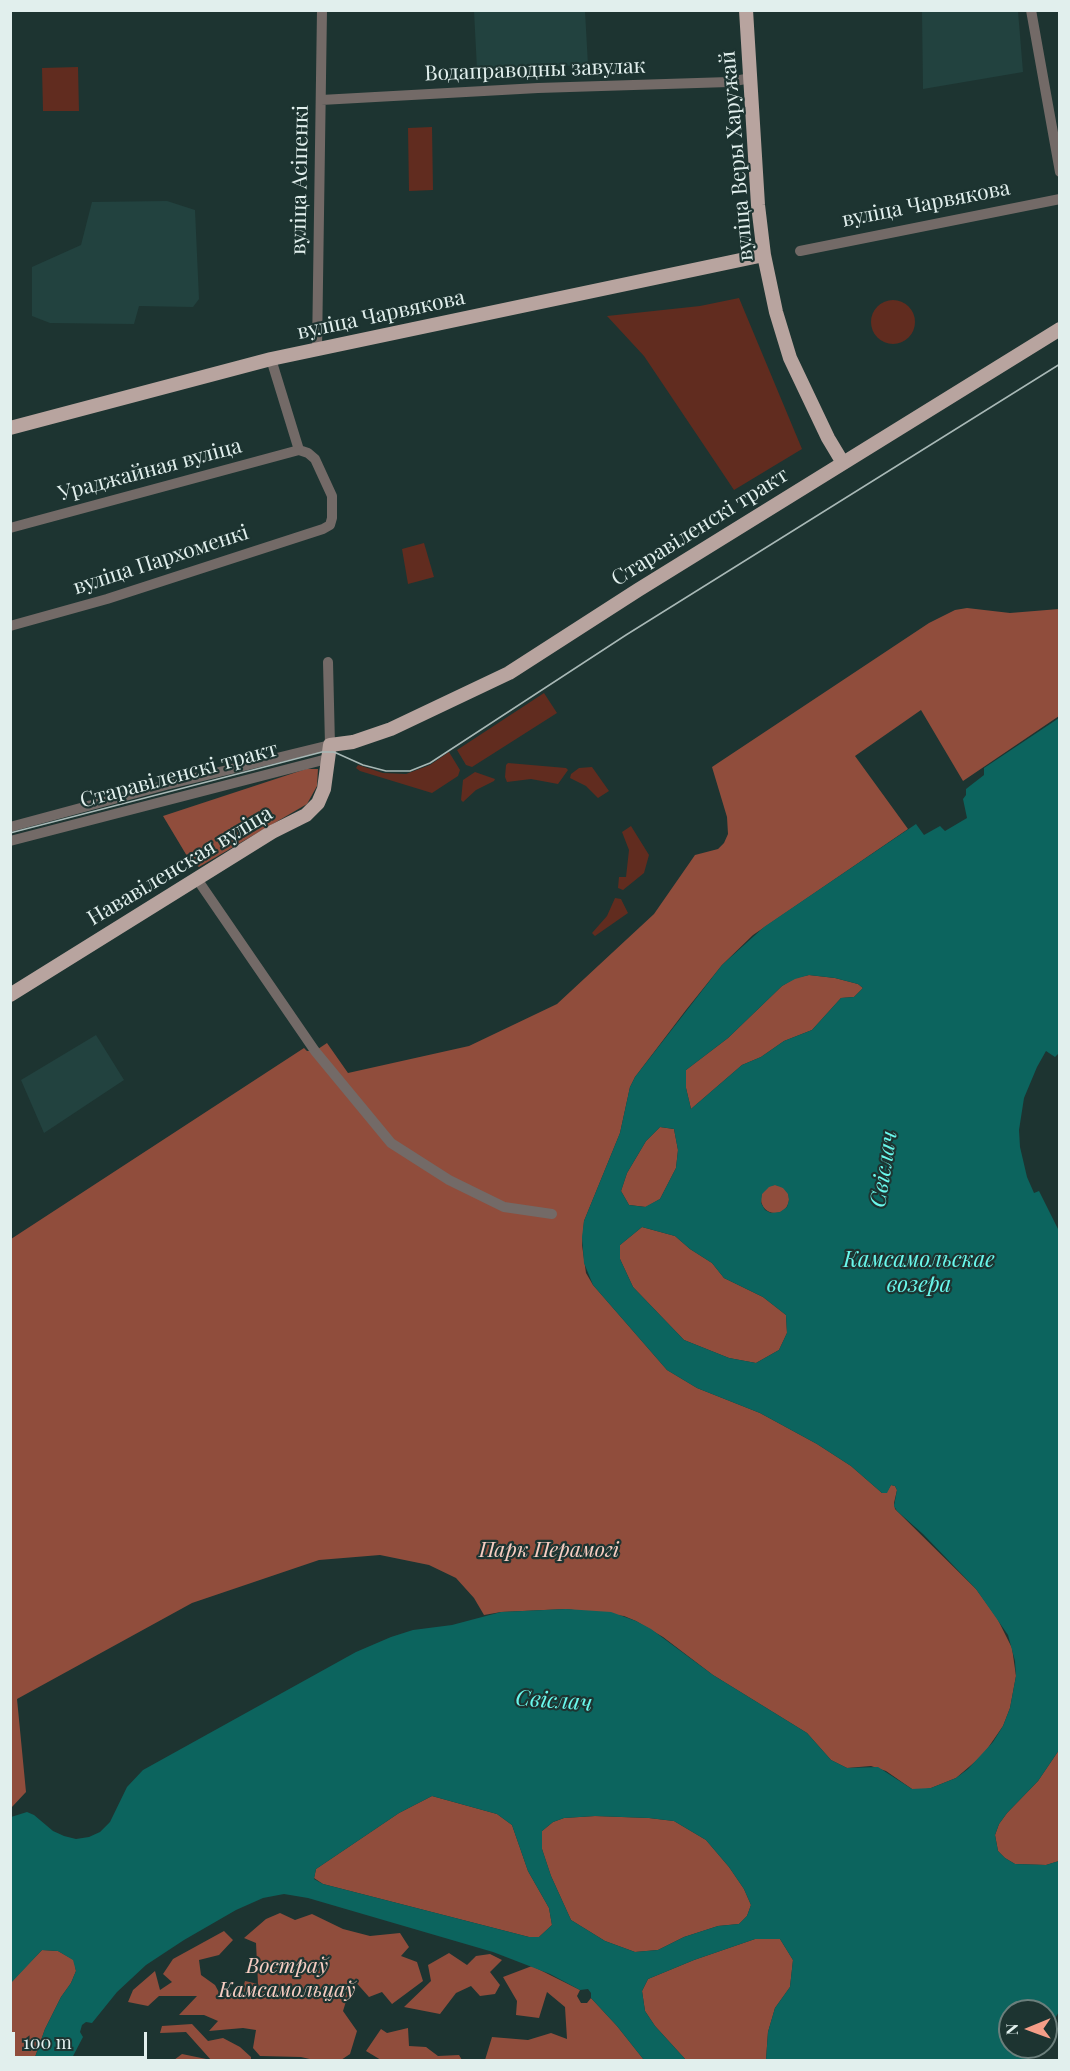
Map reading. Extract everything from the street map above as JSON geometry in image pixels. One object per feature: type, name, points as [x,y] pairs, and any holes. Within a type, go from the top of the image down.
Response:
[{"type":"main road","name":"вуліца Веры Харужай","points":[[746,10],[758,205],[764,255],[776,312],[790,358],[828,438],[843,463]]},
{"type":"main road","name":"вуліца Чарвякова","points":[[10,428],[271,359],[764,255]]},
{"type":"main road","name":"Старавіленскі тракт","points":[[330,745],[353,742],[391,729],[509,673],[1059,329]]},
{"type":"main road","name":"Старавіленскі тракт","points":[[327,759],[339,754],[353,742]]},
{"type":"main road","name":"Нававіленская вуліца","points":[[10,995],[313,809],[324,789],[330,745]]},
{"type":"street","name":"вуліца Асіпенкі","points":[[317,350],[322,10]]},
{"type":"street","points":[[1031,10],[1059,172]]},
{"type":"street","name":"Водаправодны завулак","points":[[321,100],[526,89],[729,82],[751,78]]},
{"type":"street","name":"вуліца Чарвякова","points":[[800,251],[1059,199]]},
{"type":"street","points":[[271,359],[299,450]]},
{"type":"street","name":"Ураджайная вуліца","points":[[10,528],[299,450]]},
{"type":"street","name":"вуліца Пархоменкі","points":[[10,626],[104,600],[330,525],[332,496],[315,459],[299,450]]},
{"type":"street","points":[[328,662],[330,745]]},
{"type":"street","name":"Старавіленскі тракт","points":[[10,826],[330,745]]},
{"type":"street","name":"Старавіленскі тракт","points":[[10,841],[327,759]]},
{"type":"street","points":[[197,879],[315,1051],[392,1143],[449,1180],[504,1207],[552,1214]]},
{"type":"shaded area","points":[[474,11],[585,11],[588,65],[477,69]]},
{"type":"shaded area","points":[[922,11],[1018,11],[1023,72],[923,89]]},
{"type":"shaded area","points":[[78,67],[79,111],[43,111],[42,68]]},
{"type":"shaded area","points":[[432,127],[433,190],[409,191],[408,128]]},
{"type":"shaded area","points":[[167,201],[195,210],[199,299],[193,307],[139,306],[134,324],[50,323],[32,316],[32,267],[81,245],[92,202]]},
{"type":"shaded area","points":[[739,298],[802,449],[734,490],[644,356],[607,316],[700,306]]},
{"type":"shaded area","points":[[893,300],[908,307],[915,322],[908,337],[893,344],[878,337],[871,322],[878,307]]},
{"type":"shaded area","points":[[424,543],[434,577],[408,584],[402,549]]},
{"type":"shaded area","points":[[544,693],[557,713],[472,767],[466,765],[457,750]]},
{"type":"shaded area","points":[[449,752],[460,770],[458,776],[432,793],[356,768],[358,765],[383,773],[406,774],[430,765]]},
{"type":"shaded area","points":[[508,763],[568,770],[558,784],[531,779],[507,782],[505,777]]},
{"type":"shaded area","points":[[592,767],[609,791],[598,798],[586,786],[570,778],[571,774],[579,768]]},
{"type":"shaded area","points":[[475,772],[495,779],[476,790],[463,802],[461,800],[463,780]]},
{"type":"shaded area","points":[[631,826],[649,855],[644,873],[623,890],[618,888],[619,877],[626,877],[629,850],[622,832]]},
{"type":"shaded area","points":[[615,898],[621,899],[628,913],[595,936],[592,933],[607,916]]},
{"type":"shaded area","points":[[96,1035],[124,1080],[44,1133],[21,1080]]},
{"type":"green space","name":"Парк Перамогі","points":[[967,608],[1010,613],[1059,609],[1059,716],[963,781],[921,710],[855,756],[908,829],[753,935],[722,965],[686,1010],[635,1077],[630,1087],[620,1133],[584,1221],[582,1245],[586,1273],[593,1285],[667,1370],[697,1388],[760,1413],[817,1444],[851,1466],[882,1493],[891,1485],[895,1486],[897,1490],[895,1509],[976,1589],[997,1618],[1012,1648],[1016,1676],[1010,1708],[1003,1726],[983,1755],[956,1778],[922,1790],[912,1789],[886,1771],[871,1766],[847,1768],[831,1760],[807,1733],[713,1675],[663,1637],[636,1621],[624,1616],[566,1609],[484,1615],[474,1598],[456,1578],[429,1565],[380,1555],[319,1560],[192,1603],[17,1699],[26,1792],[11,1808],[11,1239],[304,1048],[307,1051],[315,1051],[327,1043],[348,1073],[469,1046],[557,1004],[654,914],[695,855],[718,849],[724,843],[728,834],[727,817],[712,767],[929,623],[955,610]]},
{"type":"green space","points":[[306,769],[318,769],[317,786],[307,804],[199,867],[190,861],[163,816]]},
{"type":"green space","points":[[809,975],[835,978],[858,984],[863,988],[854,997],[841,998],[812,1030],[784,1041],[761,1057],[742,1065],[691,1109],[686,1088],[686,1070],[728,1038],[782,986],[795,978]]},
{"type":"green space","points":[[660,1127],[674,1129],[678,1150],[676,1168],[660,1199],[646,1207],[629,1205],[621,1191],[627,1173],[646,1141]]},
{"type":"green space","points":[[775,1185],[785,1189],[789,1199],[785,1209],[775,1213],[765,1209],[761,1199],[765,1189]]},
{"type":"green space","points":[[642,1227],[675,1236],[712,1263],[724,1278],[763,1297],[786,1315],[787,1333],[779,1350],[756,1363],[729,1358],[684,1340],[633,1287],[620,1259],[620,1245]]},
{"type":"green space","points":[[1059,1750],[1059,1861],[1046,1865],[1015,1864],[998,1851],[995,1835],[999,1824],[1038,1781]]},
{"type":"green space","points":[[432,1796],[497,1814],[512,1825],[528,1871],[549,1908],[552,1925],[539,1937],[529,1937],[323,1884],[314,1878],[316,1869],[399,1813]]},
{"type":"green space","points":[[595,1816],[674,1821],[706,1840],[744,1889],[751,1905],[747,1916],[739,1924],[718,1926],[684,1937],[658,1950],[635,1952],[605,1941],[571,1920],[551,1876],[542,1849],[542,1831],[553,1822],[564,1818]]},
{"type":"green space","name":"Востраў Камсамольцаў","points":[[280,1913],[295,1920],[312,1914],[343,1929],[370,1936],[400,1933],[409,1947],[401,1956],[417,1962],[423,1981],[392,2004],[382,1992],[369,1997],[353,1979],[343,2011],[357,2031],[350,2054],[341,2060],[260,2056],[253,2048],[256,2030],[243,2028],[209,2031],[218,2021],[204,2015],[179,2015],[197,1996],[159,1996],[148,2006],[128,2002],[133,1990],[155,1971],[160,1990],[172,1982],[163,1974],[173,1959],[224,1931],[233,1940],[219,1955],[199,1960],[201,1975],[215,1985],[222,1998],[234,1992],[241,1996],[245,1981],[258,1984],[256,1943],[244,1938],[266,1919]]},
{"type":"green space","points":[[755,1939],[780,1939],[793,1960],[790,1987],[775,2008],[768,2032],[766,2060],[686,2060],[655,2026],[645,2011],[642,1991],[648,1979]]},
{"type":"green space","points":[[42,1950],[58,1951],[74,1960],[76,1971],[45,2029],[34,2060],[11,2060],[10,1983]]},
{"type":"green space","points":[[449,1953],[467,1965],[476,1956],[490,1954],[502,1960],[490,1972],[500,1985],[495,1994],[480,1996],[471,1986],[456,1993],[440,2014],[404,2007],[431,1981],[428,1965]]},
{"type":"green space","points":[[532,1966],[580,1990],[577,1996],[581,2003],[587,2003],[591,1998],[644,2060],[485,2060],[492,2037],[528,2040],[551,2033],[567,2039],[565,2007],[547,1992],[539,2018],[516,2015],[517,2001],[503,1977]]},
{"type":"green space","points":[[192,2024],[208,2041],[223,2038],[240,2047],[251,2057],[251,2060],[211,2060],[186,2032],[160,2033],[162,2026]]},
{"type":"green space","points":[[408,2028],[409,2046],[426,2047],[438,2056],[459,2055],[462,2060],[381,2060],[366,2051],[381,2029],[387,2033]]},
{"type":"green space","points":[[182,2054],[211,2060],[174,2060]]},
{"type":"water","name":"Камсамольскае возера","points":[[1059,718],[1059,1053],[1055,1057],[1046,1051],[1037,1067],[1024,1098],[1019,1130],[1020,1147],[1027,1177],[1034,1193],[1039,1191],[1059,1231],[1059,1750],[1038,1781],[1007,1813],[995,1835],[998,1851],[1015,1864],[1046,1865],[1059,1861],[1059,2012],[1058,2014],[1058,1999],[998,1999],[998,2059],[1029,2059],[766,2060],[768,2032],[775,2008],[790,1987],[793,1960],[780,1939],[755,1939],[648,1979],[642,1991],[645,2011],[655,2026],[686,2060],[644,2060],[591,1998],[588,1989],[580,1990],[550,1974],[493,1952],[308,1898],[284,1894],[263,1898],[236,1910],[146,1965],[117,1992],[92,2023],[86,2022],[82,2025],[80,2032],[83,2037],[71,2060],[34,2060],[45,2029],[76,1971],[73,1960],[58,1951],[42,1950],[11,1983],[11,1817],[27,1812],[53,1831],[76,1839],[100,1832],[110,1822],[127,1787],[143,1770],[356,1652],[391,1637],[413,1630],[452,1625],[501,1612],[566,1609],[611,1612],[651,1629],[713,1675],[807,1733],[831,1760],[847,1768],[878,1767],[912,1789],[931,1788],[956,1778],[968,1769],[993,1742],[1010,1708],[1016,1676],[1015,1661],[1008,1635],[976,1589],[923,1534],[897,1511],[894,1506],[897,1490],[895,1486],[891,1485],[887,1493],[882,1493],[851,1466],[817,1444],[760,1413],[697,1388],[667,1370],[593,1285],[584,1263],[582,1237],[584,1221],[620,1133],[630,1087],[635,1077],[722,965],[764,927],[916,824],[924,835],[940,826],[945,831],[967,818],[963,799],[966,789],[984,775],[984,768]],"holes":[[[809,975],[835,978],[858,984],[863,988],[854,997],[841,998],[812,1030],[784,1041],[761,1057],[742,1065],[691,1109],[686,1088],[686,1070],[728,1038],[782,986]],[[660,1127],[674,1129],[678,1150],[676,1168],[660,1199],[645,1207],[629,1205],[621,1191],[627,1173],[646,1141]],[[775,1185],[783,1188],[788,1194],[787,1207],[780,1212],[771,1213],[765,1210],[761,1203],[762,1194]],[[642,1227],[675,1236],[712,1263],[724,1278],[763,1297],[786,1315],[787,1333],[779,1350],[756,1363],[729,1358],[684,1340],[633,1287],[620,1259],[620,1245]],[[432,1796],[497,1814],[512,1825],[528,1871],[549,1908],[552,1925],[539,1937],[529,1937],[323,1884],[314,1879],[316,1869],[399,1813]],[[595,1816],[674,1821],[706,1840],[729,1867],[744,1889],[751,1905],[747,1916],[739,1924],[718,1926],[684,1937],[658,1950],[635,1952],[605,1941],[571,1920],[551,1876],[542,1849],[542,1831],[553,1822],[564,1818]]]},
{"type":"tram line","points":[[10,833],[322,752],[334,752],[363,765],[386,771],[410,771],[430,763],[626,635],[1060,364]]},
{"type":"water label","name":"Свіслач","points":[[884,1169]]},
{"type":"water label","name":"Свіслач","points":[[554,1701]]}]
